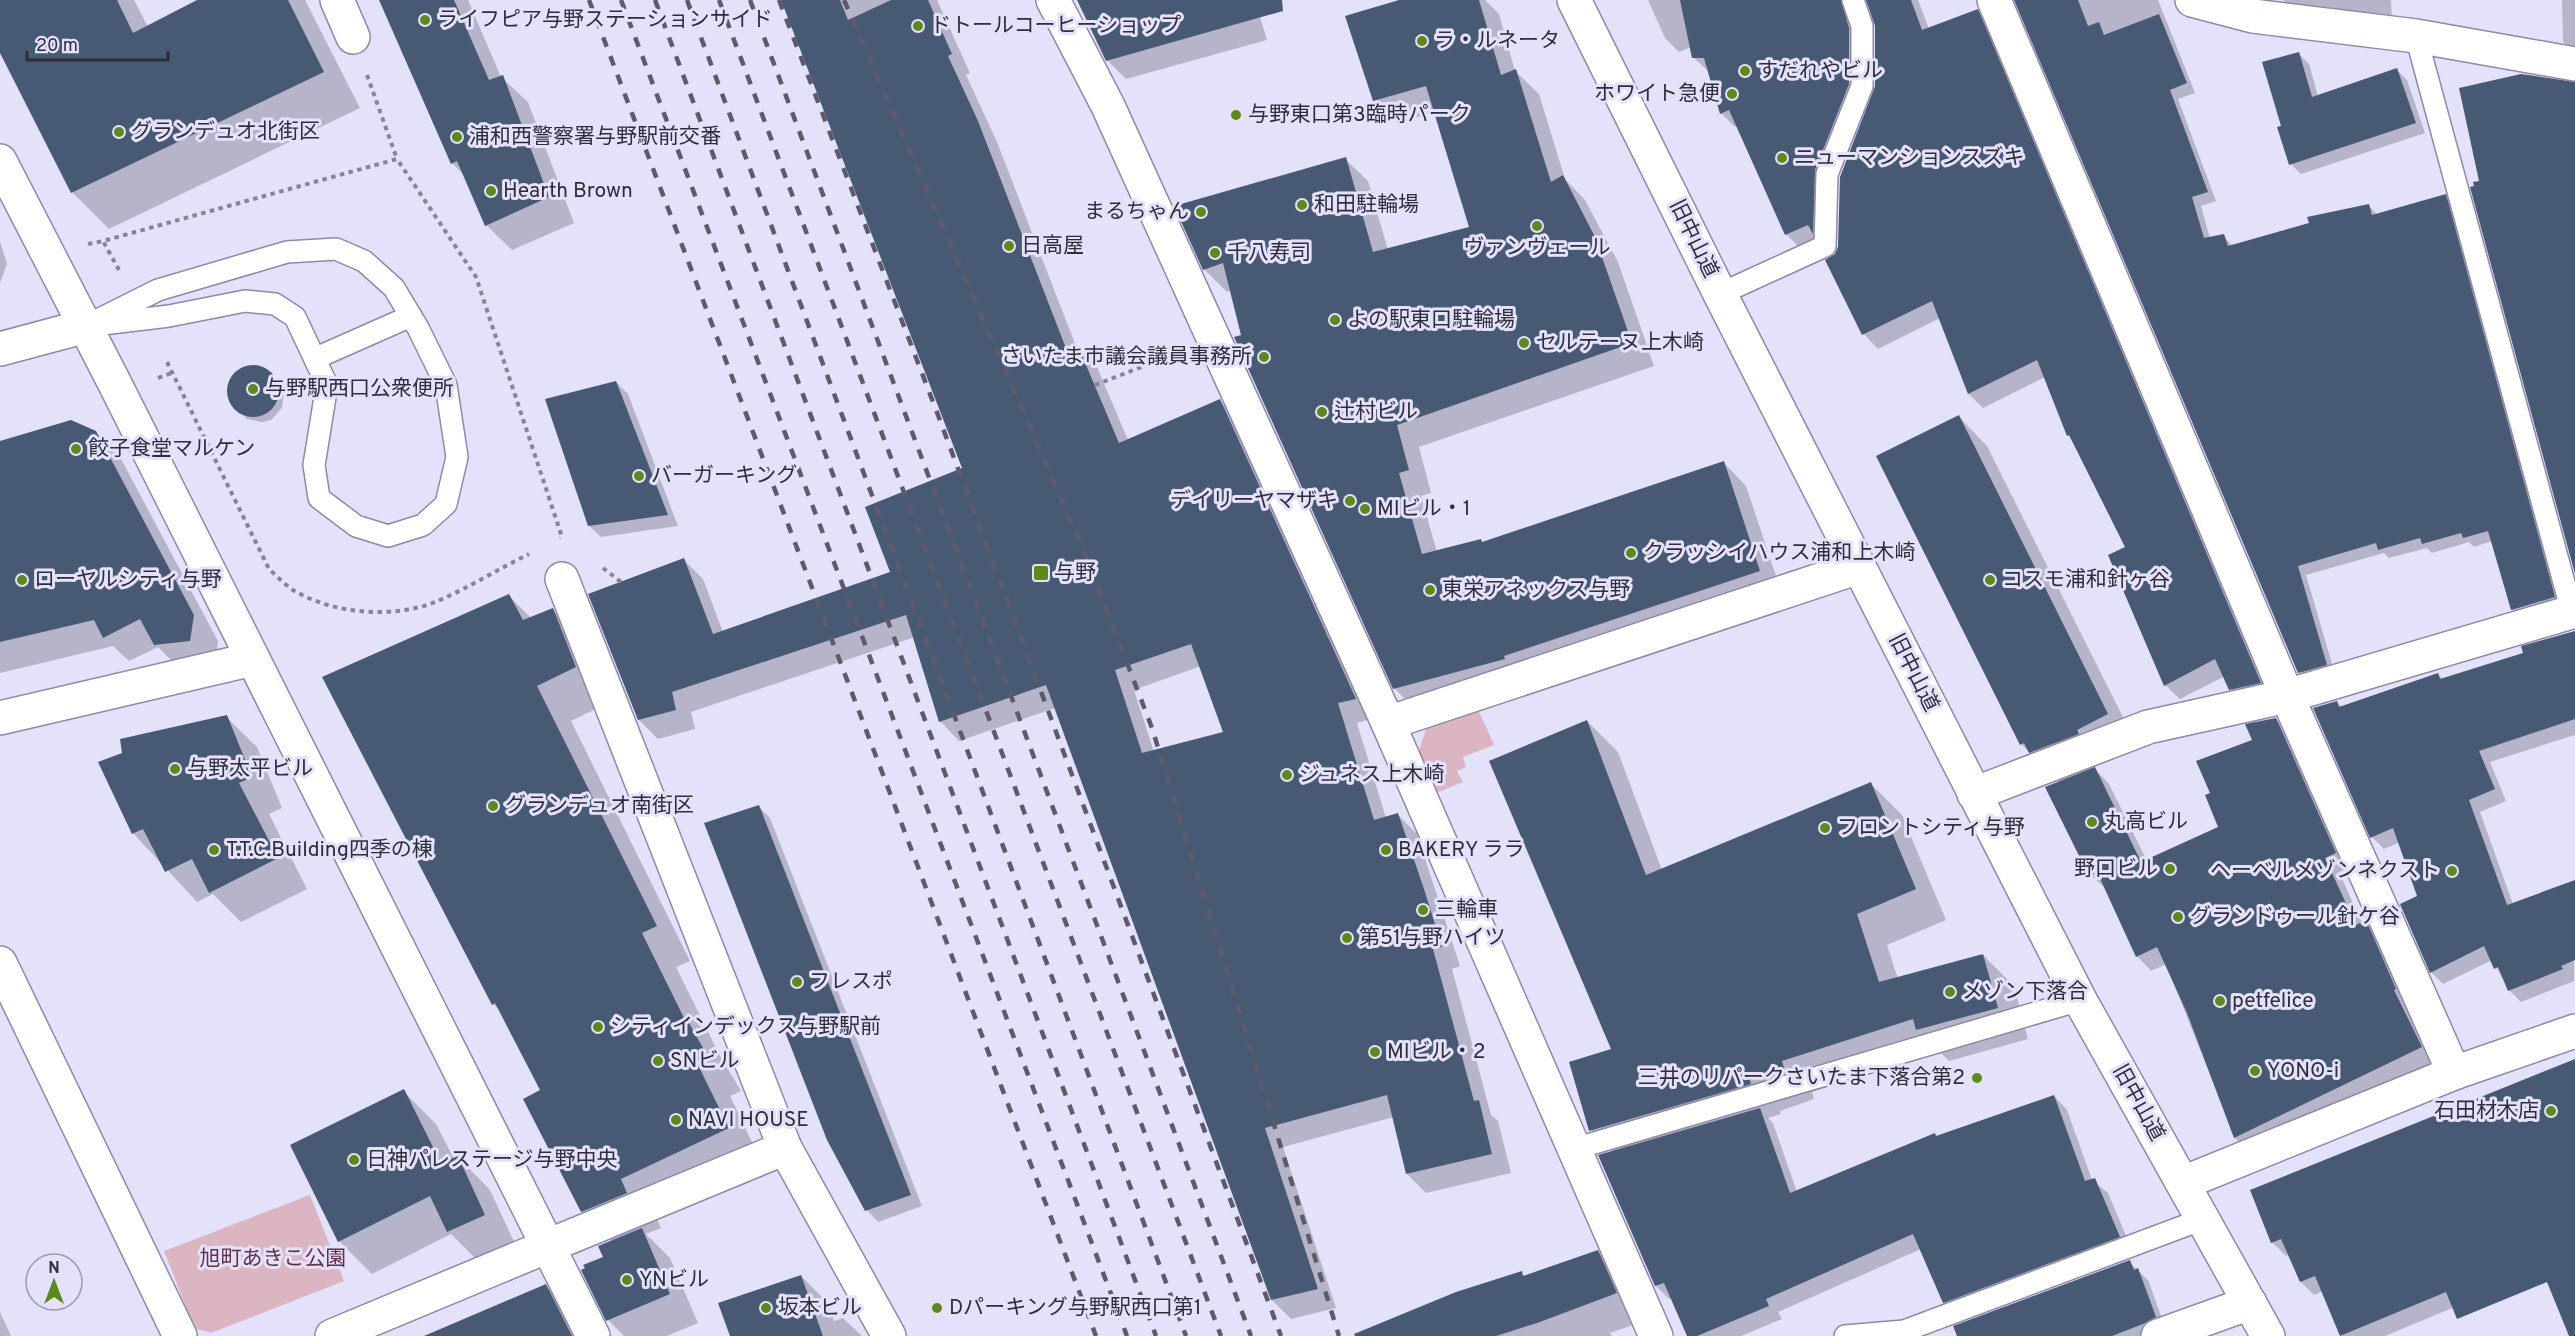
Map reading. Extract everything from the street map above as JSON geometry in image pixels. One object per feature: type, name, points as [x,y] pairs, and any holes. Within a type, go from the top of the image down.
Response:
[{"type":"street","points":[[337,0],[353,37]]},
{"type":"street","points":[[1053,0],[1108,106],[1388,723],[1656,1336]]},
{"type":"street","name":"旧中山道","points":[[1574,0],[1720,294],[2080,1000],[2268,1336]]},
{"type":"street","points":[[1994,0],[2287,696],[2454,1073]]},
{"type":"street","points":[[2192,0],[2252,8],[2575,64]]},
{"type":"street","points":[[0,161],[86,326],[593,1336]]},
{"type":"street","points":[[0,349],[86,326]]},
{"type":"street","points":[[1388,723],[1859,567]]},
{"type":"street","points":[[562,579],[785,1148],[889,1336]]},
{"type":"street","points":[[1974,794],[2148,727],[2287,696],[2573,611]]},
{"type":"street","points":[[0,718],[253,659]]},
{"type":"street","points":[[0,963],[180,1336]]},
{"type":"street","points":[[2183,1183],[2454,1073],[2575,1031]]},
{"type":"street","points":[[332,1336],[785,1148]]},
{"type":"street","points":[[2158,1336],[2250,1303]]},
{"type":"lane","points":[[1720,294],[1825,246],[1827,174],[1862,87],[1862,26],[1853,0]]},
{"type":"lane","points":[[2416,36],[2573,611]]},
{"type":"lane","points":[[336,249],[364,261],[394,288],[446,385],[457,458],[446,504],[423,525],[388,536],[356,526],[319,498],[314,465],[327,386],[316,358],[295,317],[275,304],[245,301],[169,316],[86,326],[158,290],[287,252],[336,249]]},
{"type":"lane","points":[[316,358],[411,316]]},
{"type":"lane","points":[[1574,1149],[2080,1000]]},
{"type":"lane","points":[[1845,1336],[1904,1331],[2203,1219]]},
{"type":"path","points":[[353,37],[397,159]]},
{"type":"path","points":[[1095,385],[1214,339]]},
{"type":"green space","points":[[1477,707],[1494,745],[1463,757],[1466,767],[1457,771],[1463,782],[1436,793],[1418,754],[1429,720]]},
{"type":"green space","name":"旭町あきこ公園","points":[[310,1195],[344,1281],[211,1333],[194,1328],[164,1251]]},
{"type":"building","name":"グランデュオ北街区","points":[[0,0],[117,0],[133,33],[197,0],[288,0],[324,72],[71,193],[0,53]]},
{"type":"building","points":[[379,0],[454,0],[489,80],[503,75],[549,197],[485,226],[457,161],[451,164]]},
{"type":"building","points":[[781,0],[840,0],[848,20],[891,0],[928,0],[952,54],[948,56],[978,121],[1067,351],[1078,346],[1119,443],[1220,399],[1356,699],[1338,703],[1374,820],[1398,813],[1424,889],[1442,947],[1433,949],[1474,1101],[1479,1100],[1492,1154],[1406,1174],[1387,1095],[1265,1128],[1318,1289],[1271,1300],[1046,685],[939,722],[906,615],[672,692],[676,710],[638,720],[588,594],[684,558],[713,634],[890,572],[865,507],[962,468]],"holes":[[[1191,644],[1223,732],[1142,753],[1115,670]]]},
{"type":"building","points":[[1077,0],[1282,0],[1283,11],[1106,61]]},
{"type":"building","points":[[1399,0],[1479,0],[1501,75],[1516,69],[1551,182],[1563,175],[1595,237],[1632,343],[1397,425],[1409,470],[1399,473],[1422,554],[1481,539],[1482,542],[1724,461],[1760,571],[1504,656],[1505,659],[1393,689],[1234,337],[1241,335],[1223,263],[1203,270],[1174,206],[1346,157],[1373,252],[1469,227],[1426,86],[1373,101],[1345,16]]},
{"type":"building","points":[[1680,0],[1841,0],[1849,28],[1849,84],[1815,170],[1813,234],[1808,225],[1785,235],[1729,110],[1720,114],[1704,58],[1692,58]]},
{"type":"building","points":[[1866,0],[1911,0],[1922,30],[1978,9],[2261,683],[2229,690],[2215,659],[2164,686],[2108,555],[2125,547],[2069,435],[2067,436],[2037,360],[1968,394],[1932,301],[1862,335],[1825,260],[1835,254],[1838,247],[1840,177],[1875,86],[1875,26]]},
{"type":"building","points":[[2014,0],[2078,0],[2088,26],[2099,22],[2104,35],[2159,14],[2187,83],[2170,90],[2208,192],[2192,197],[2204,238],[2224,234],[2228,246],[2309,223],[2307,217],[2369,204],[2372,215],[2446,194],[2555,597],[2511,610],[2488,531],[2463,538],[2461,533],[2422,544],[2420,538],[2378,550],[2376,543],[2298,566],[2327,665],[2298,673]]},
{"type":"building","points":[[2299,52],[2312,97],[2397,68],[2416,123],[2289,165],[2277,127],[2281,126],[2262,62]]},
{"type":"building","points":[[2521,74],[2575,82],[2575,574],[2470,187],[2474,186],[2473,182],[2479,181],[2459,88]]},
{"type":"building","name":"与野駅西口公衆便所","points":[[253,365],[267,369],[275,377],[279,391],[275,405],[267,413],[253,417],[239,413],[231,405],[227,391],[231,377],[239,369]]},
{"type":"building","points":[[616,381],[668,515],[588,526],[545,399]]},
{"type":"building","name":"コスモ浦和針ヶ谷","points":[[1959,415],[2108,714],[2077,730],[2079,734],[2029,753],[2024,743],[2020,745],[1876,456]]},
{"type":"building","points":[[71,420],[96,431],[194,615],[190,641],[154,645],[140,619],[103,638],[94,620],[0,642],[0,441]]},
{"type":"building","name":"グランデュオ南街区","points":[[509,594],[523,620],[553,608],[576,667],[537,686],[657,926],[642,933],[687,1024],[689,1023],[707,1055],[696,1061],[729,1128],[621,1179],[627,1193],[581,1212],[523,1099],[540,1090],[495,1003],[492,1005],[322,677]]},
{"type":"building","points":[[2575,631],[2575,719],[2479,751],[2495,789],[2469,800],[2507,905],[2575,880],[2575,960],[2561,966],[2563,969],[2508,991],[2498,967],[2494,969],[2484,946],[2430,973],[2400,904],[2417,896],[2393,828],[2370,838],[2313,708],[2337,701],[2339,707],[2438,673],[2440,679],[2523,653],[2521,646]]},
{"type":"building","points":[[227,715],[252,777],[239,783],[278,858],[209,893],[192,859],[165,872],[143,829],[132,834],[98,762],[122,753],[120,739]]},
{"type":"building","points":[[2276,718],[2336,853],[2325,858],[2356,925],[2366,920],[2396,989],[2394,990],[2422,1047],[2234,1138],[2187,1013],[2157,947],[2136,957],[2097,872],[2089,876],[2045,787],[2095,767],[2141,862],[2218,827],[2205,795],[2210,793],[2196,761],[2252,740],[2245,724]]},
{"type":"building","points":[[1587,720],[1646,875],[1871,782],[1916,889],[1857,914],[1879,982],[1983,954],[1998,1008],[1916,1030],[1913,1019],[1782,1061],[1784,1068],[1750,1080],[1751,1084],[1589,1131],[1569,1062],[1611,1049],[1489,761]]},
{"type":"building","name":"フレスポ","points":[[759,805],[911,1195],[865,1211],[827,1140],[704,823]]},
{"type":"building","points":[[2575,1059],[2575,1336],[2569,1336],[2547,1282],[2457,1319],[2446,1292],[2340,1336],[2315,1276],[2300,1282],[2281,1239],[2271,1243],[2250,1190]]},
{"type":"building","name":"日神パレステージ与野中央","points":[[404,1089],[441,1163],[458,1156],[485,1215],[447,1232],[430,1196],[338,1242],[290,1145]]},
{"type":"building","points":[[2054,1095],[2085,1181],[2095,1178],[2120,1237],[1943,1303],[1913,1234],[1766,1299],[1769,1306],[1697,1336],[1687,1336],[1664,1283],[1655,1286],[1598,1155],[1760,1108],[1790,1193],[1935,1133],[1936,1136]]},
{"type":"building","name":"YNビル","points":[[642,1228],[670,1294],[606,1321],[581,1270],[585,1268],[583,1265],[603,1257],[598,1246]]},
{"type":"building","points":[[1598,1250],[1617,1293],[1537,1323],[1496,1336],[1355,1336],[1354,1334],[1456,1292],[1522,1271],[1523,1276]]},
{"type":"building","points":[[2130,1260],[2134,1270],[2138,1268],[2156,1317],[2143,1324],[2112,1336],[1957,1336],[1953,1326]]},
{"type":"building","name":"坂本ビル","points":[[801,1275],[823,1336],[730,1336],[718,1303]]},
{"type":"building","points":[[546,1284],[572,1336],[424,1336]]},
{"type":"railway","points":[[589,0],[1096,1336]]},
{"type":"railway","points":[[621,0],[1127,1336]]},
{"type":"railway","points":[[655,0],[1156,1336]]},
{"type":"railway","points":[[687,0],[1186,1336]]},
{"type":"railway","points":[[719,0],[1221,1336]]},
{"type":"railway","points":[[750,0],[1251,1336]]},
{"type":"railway","points":[[779,0],[938,415],[1281,1336]]},
{"type":"railway","points":[[844,0],[1088,561],[1152,728],[1339,1336]]},
{"type":"place","name":"ライフピア与野ステーションサイド","points":[[425,20]]},
{"type":"place","name":"ドトールコーヒーショップ","points":[[918,26]]},
{"type":"place","name":"ラ・ルネータ","points":[[1422,41]]},
{"type":"place","name":"すだれやビル","points":[[1745,71]]},
{"type":"place","name":"ホワイト急便","points":[[1732,94]]},
{"type":"place","name":"与野東口第3臨時パーク","points":[[1236,115]]},
{"type":"place","name":"グランデュオ北街区","points":[[119,132]]},
{"type":"place","name":"浦和西警察署与野駅前交番","points":[[457,137]]},
{"type":"place","name":"ニューマンションスズキ","points":[[1782,158]]},
{"type":"place","name":"Hearth Brown","points":[[491,191]]},
{"type":"place","name":"和田駐輪場","points":[[1302,205]]},
{"type":"place","name":"まるちゃん","points":[[1201,212]]},
{"type":"place","name":"ヴァンヴェール","points":[[1537,226]]},
{"type":"place","name":"日高屋","points":[[1009,246]]},
{"type":"place","name":"千八寿司","points":[[1215,253]]},
{"type":"place","name":"よの駅東口駐輪場","points":[[1335,320]]},
{"type":"place","name":"セルテーヌ上木崎","points":[[1524,343]]},
{"type":"place","name":"さいたま市議会議員事務所","points":[[1264,357]]},
{"type":"place","name":"与野駅西口公衆便所","points":[[253,389]]},
{"type":"place","name":"辻村ビル","points":[[1322,412]]},
{"type":"place","name":"餃子食堂マルケン","points":[[76,449]]},
{"type":"place","name":"バーガーキング","points":[[639,476]]},
{"type":"place","name":"デイリーヤマザキ","points":[[1350,501]]},
{"type":"place","name":"MIビル・1","points":[[1365,509]]},
{"type":"place","name":"クラッシイハウス浦和上木崎","points":[[1631,553]]},
{"type":"place","name":"与野","points":[[1041,573]]},
{"type":"place","name":"ローヤルシティ与野","points":[[22,580]]},
{"type":"place","name":"コスモ浦和針ヶ谷","points":[[1990,580]]},
{"type":"place","name":"東栄アネックス与野","points":[[1430,590]]},
{"type":"place","name":"与野太平ビル","points":[[175,769]]},
{"type":"place","name":"ジュネス上木崎","points":[[1287,775]]},
{"type":"place","name":"グランデュオ南街区","points":[[493,806]]},
{"type":"place","name":"丸高ビル","points":[[2092,822]]},
{"type":"place","name":"フロントシティ与野","points":[[1825,828]]},
{"type":"place","name":"T.T.C.Building四季の棟","points":[[214,850]]},
{"type":"place","name":"BAKERY ララ","points":[[1386,850]]},
{"type":"place","name":"野口ビル","points":[[2170,869]]},
{"type":"place","name":"ヘーベルメゾンネクスト","points":[[2452,871]]},
{"type":"place","name":"三輪車","points":[[1423,910]]},
{"type":"place","name":"グランドゥール針ケ谷","points":[[2178,917]]},
{"type":"place","name":"第51与野ハイツ","points":[[1347,938]]},
{"type":"place","name":"フレスポ","points":[[797,982]]},
{"type":"place","name":"メゾン下落合","points":[[1950,992]]},
{"type":"place","name":"petfelice","points":[[2220,1001]]},
{"type":"place","name":"シティインデックス与野駅前","points":[[598,1027]]},
{"type":"place","name":"MIビル・2","points":[[1375,1052]]},
{"type":"place","name":"SNビル","points":[[658,1061]]},
{"type":"place","name":"YONO-i","points":[[2255,1071]]},
{"type":"place","name":"三井のリパークさいたま下落合第2","points":[[1977,1078]]},
{"type":"place","name":"石田材木店","points":[[2551,1111]]},
{"type":"place","name":"NAVI HOUSE","points":[[676,1120]]},
{"type":"place","name":"日神パレステージ与野中央","points":[[354,1160]]},
{"type":"place","name":"YNビル","points":[[627,1280]]},
{"type":"place","name":"坂本ビル","points":[[766,1308]]},
{"type":"place","name":"Dパーキング与野駅西口第1","points":[[937,1308]]}]
